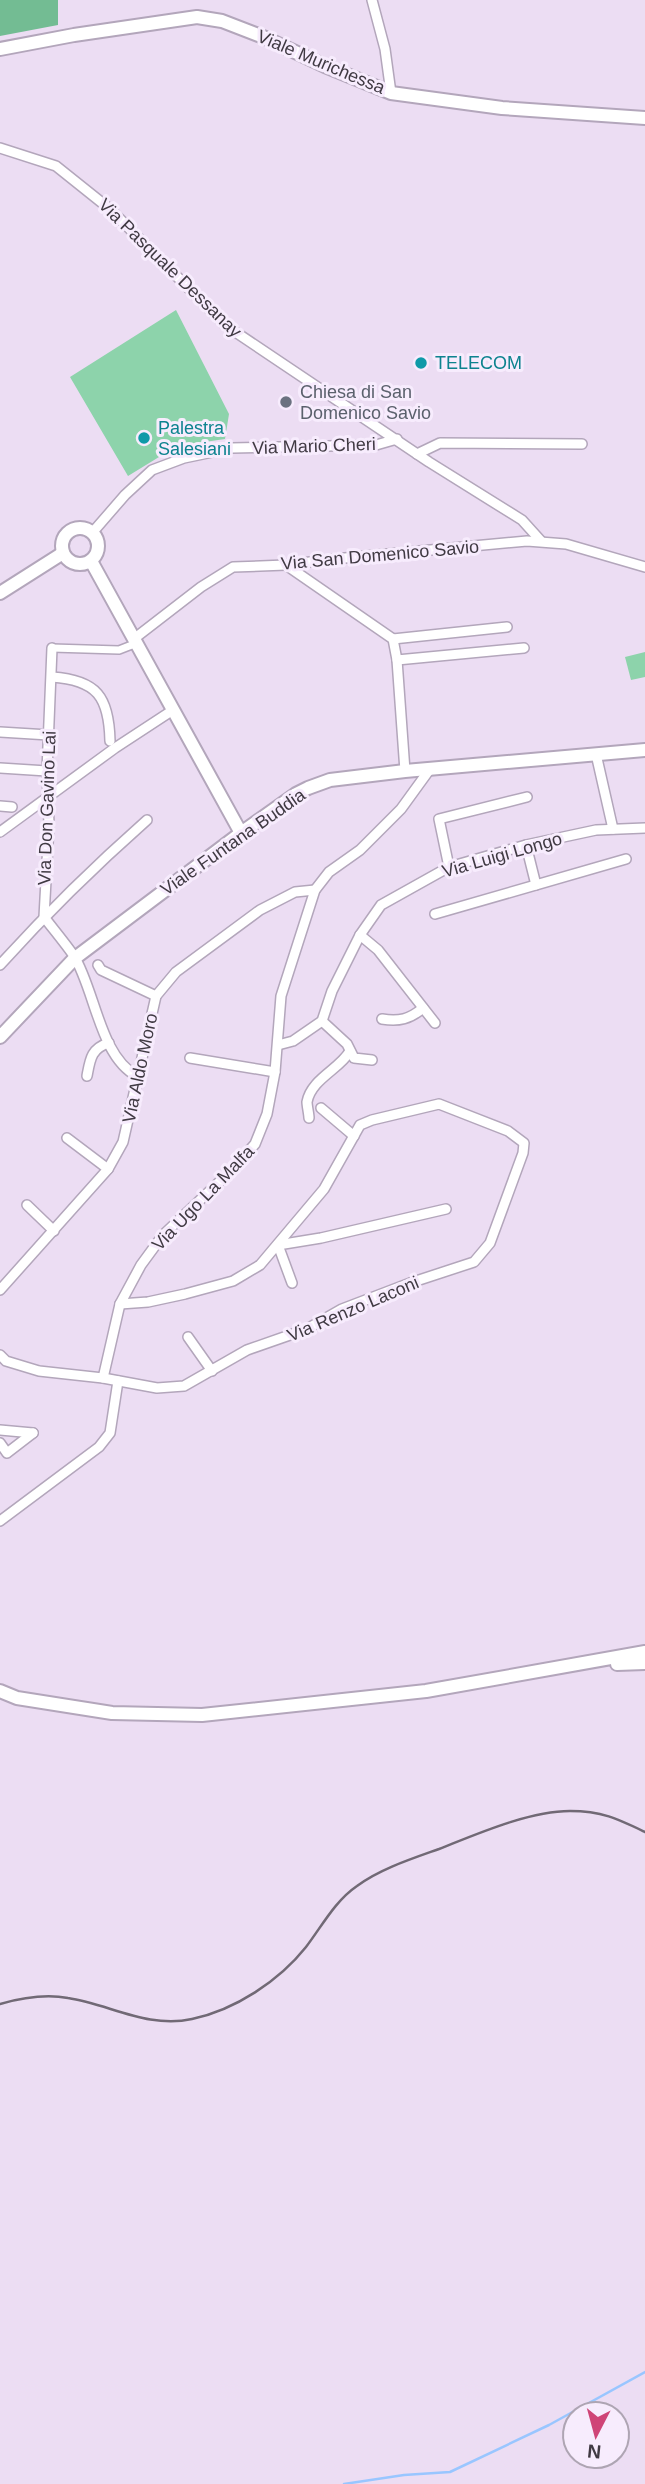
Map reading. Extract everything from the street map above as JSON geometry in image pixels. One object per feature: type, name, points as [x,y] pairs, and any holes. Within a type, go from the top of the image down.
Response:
[{"type":"main road","name":"Viale Murichessa","points":[[0,49],[197,17],[222,21],[261,36],[391,93],[502,108],[645,118]]},
{"type":"main road","points":[[83,529],[92,533],[97,539],[98,547],[91,561],[78,564],[69,560],[64,553],[64,539],[70,532],[83,529]]},
{"type":"main road","points":[[0,593],[64,553]]},
{"type":"main road","points":[[91,561],[242,833]]},
{"type":"main road","name":"Viale Funtana Buddia","points":[[0,1037],[75,958],[296,793],[319,783],[405,771],[645,750]]},
{"type":"main road","points":[[0,1691],[17,1698],[112,1713],[202,1715],[426,1691],[645,1652]]},
{"type":"main road","points":[[568,1667],[645,1663]]},
{"type":"street","points":[[373,0],[385,48],[391,93]]},
{"type":"street","name":"Via Pasquale Dessanay","points":[[0,148],[56,166],[111,210],[225,325],[417,454],[523,520],[541,541]]},
{"type":"street","name":"Via Mario Cheri","points":[[92,533],[125,495],[152,470],[184,458],[232,448],[376,445],[397,439]]},
{"type":"street","points":[[417,454],[440,443],[582,444]]},
{"type":"street","name":"Via San Domenico Savio","points":[[136,640],[201,587],[233,568],[541,541],[566,544],[645,567]]},
{"type":"street","points":[[286,565],[393,639],[508,627]]},
{"type":"street","points":[[393,639],[405,771]]},
{"type":"street","points":[[52,648],[118,650],[136,640]]},
{"type":"street","name":"Via Don Gavino Lai","points":[[44,917],[49,825],[47,771],[52,648]]},
{"type":"street","points":[[397,660],[524,648]]},
{"type":"street","points":[[52,677],[71,678],[95,691],[108,710],[110,741]]},
{"type":"street","points":[[0,832],[47,796],[173,710]]},
{"type":"street","points":[[0,732],[49,734]]},
{"type":"street","points":[[596,754],[612,829]]},
{"type":"street","points":[[0,768],[47,771]]},
{"type":"street","name":"Via Ugo La Malfa","points":[[103,1378],[120,1304],[141,1265],[163,1234],[256,1144],[267,1114],[275,1072],[281,996],[315,890],[329,872],[359,850],[401,809],[430,769]]},
{"type":"street","points":[[449,867],[439,819],[527,797]]},
{"type":"street","points":[[0,806],[12,807]]},
{"type":"street","points":[[0,965],[94,867],[147,820]]},
{"type":"street","name":"Via Luigi Longo","points":[[322,1021],[332,991],[360,935],[381,905],[449,867],[526,845],[596,830],[645,828]]},
{"type":"street","points":[[526,845],[536,885]]},
{"type":"street","points":[[435,914],[626,859]]},
{"type":"street","name":"Via Aldo Moro","points":[[0,1289],[108,1169],[123,1142],[156,996],[176,972],[260,910],[295,892],[315,890]]},
{"type":"street","points":[[44,917],[75,958],[109,1043],[128,1071],[137,1076]]},
{"type":"street","points":[[360,935],[378,950],[435,1023]]},
{"type":"street","points":[[98,965],[102,970],[156,996]]},
{"type":"street","points":[[382,1020],[403,1020],[423,1008]]},
{"type":"street","points":[[278,1045],[293,1041],[322,1021],[347,1044],[354,1058],[372,1060]]},
{"type":"street","points":[[87,1076],[93,1052],[100,1045],[109,1043]]},
{"type":"street","points":[[309,1118],[307,1101],[312,1091],[345,1060],[350,1051]]},
{"type":"street","points":[[190,1058],[275,1072]]},
{"type":"street","name":"Via Renzo Laconi","points":[[120,1304],[160,1299],[233,1281],[260,1265],[324,1189],[360,1125],[372,1120],[439,1104],[508,1131],[524,1143],[523,1153],[490,1243],[474,1262],[410,1283],[342,1310],[307,1329],[247,1350],[212,1371]]},
{"type":"street","points":[[321,1108],[354,1136]]},
{"type":"street","points":[[67,1138],[108,1169]]},
{"type":"street","points":[[27,1205],[54,1231]]},
{"type":"street","points":[[292,1283],[278,1245],[446,1209]]},
{"type":"street","points":[[294,1223],[301,1234],[312,1239]]},
{"type":"street","points":[[0,1355],[6,1361],[39,1371],[103,1378],[157,1388],[184,1386],[212,1371],[188,1337]]},
{"type":"street","points":[[0,1521],[99,1447],[110,1433],[118,1381]]},
{"type":"street","points":[[0,1430],[33,1433],[7,1453],[0,1443]]},
{"type":"green space","points":[[0,0],[58,0],[58,25],[0,36]]},
{"type":"green space","points":[[176,310],[229,414],[225,439],[177,446],[128,476],[70,377]]},
{"type":"green space","points":[[645,652],[645,677],[631,680],[625,657]]},
{"type":"waterway","points":[[344,2484],[404,2475],[450,2472],[549,2425],[645,2372]]},
{"type":"railway","points":[[0,2004],[51,1996],[83,2001],[160,2021],[208,2015],[240,2001],[283,1971],[306,1947],[335,1906],[349,1892],[376,1874],[396,1865],[503,1824],[554,1812],[581,1811],[601,1814],[645,1832]]},
{"type":"place","name":"TELECOM","points":[[421,363]]},
{"type":"place","name":"Chiesa di San Domenico Savio","points":[[286,402]]},
{"type":"place","name":"Palestra Salesiani","points":[[144,438]]}]
